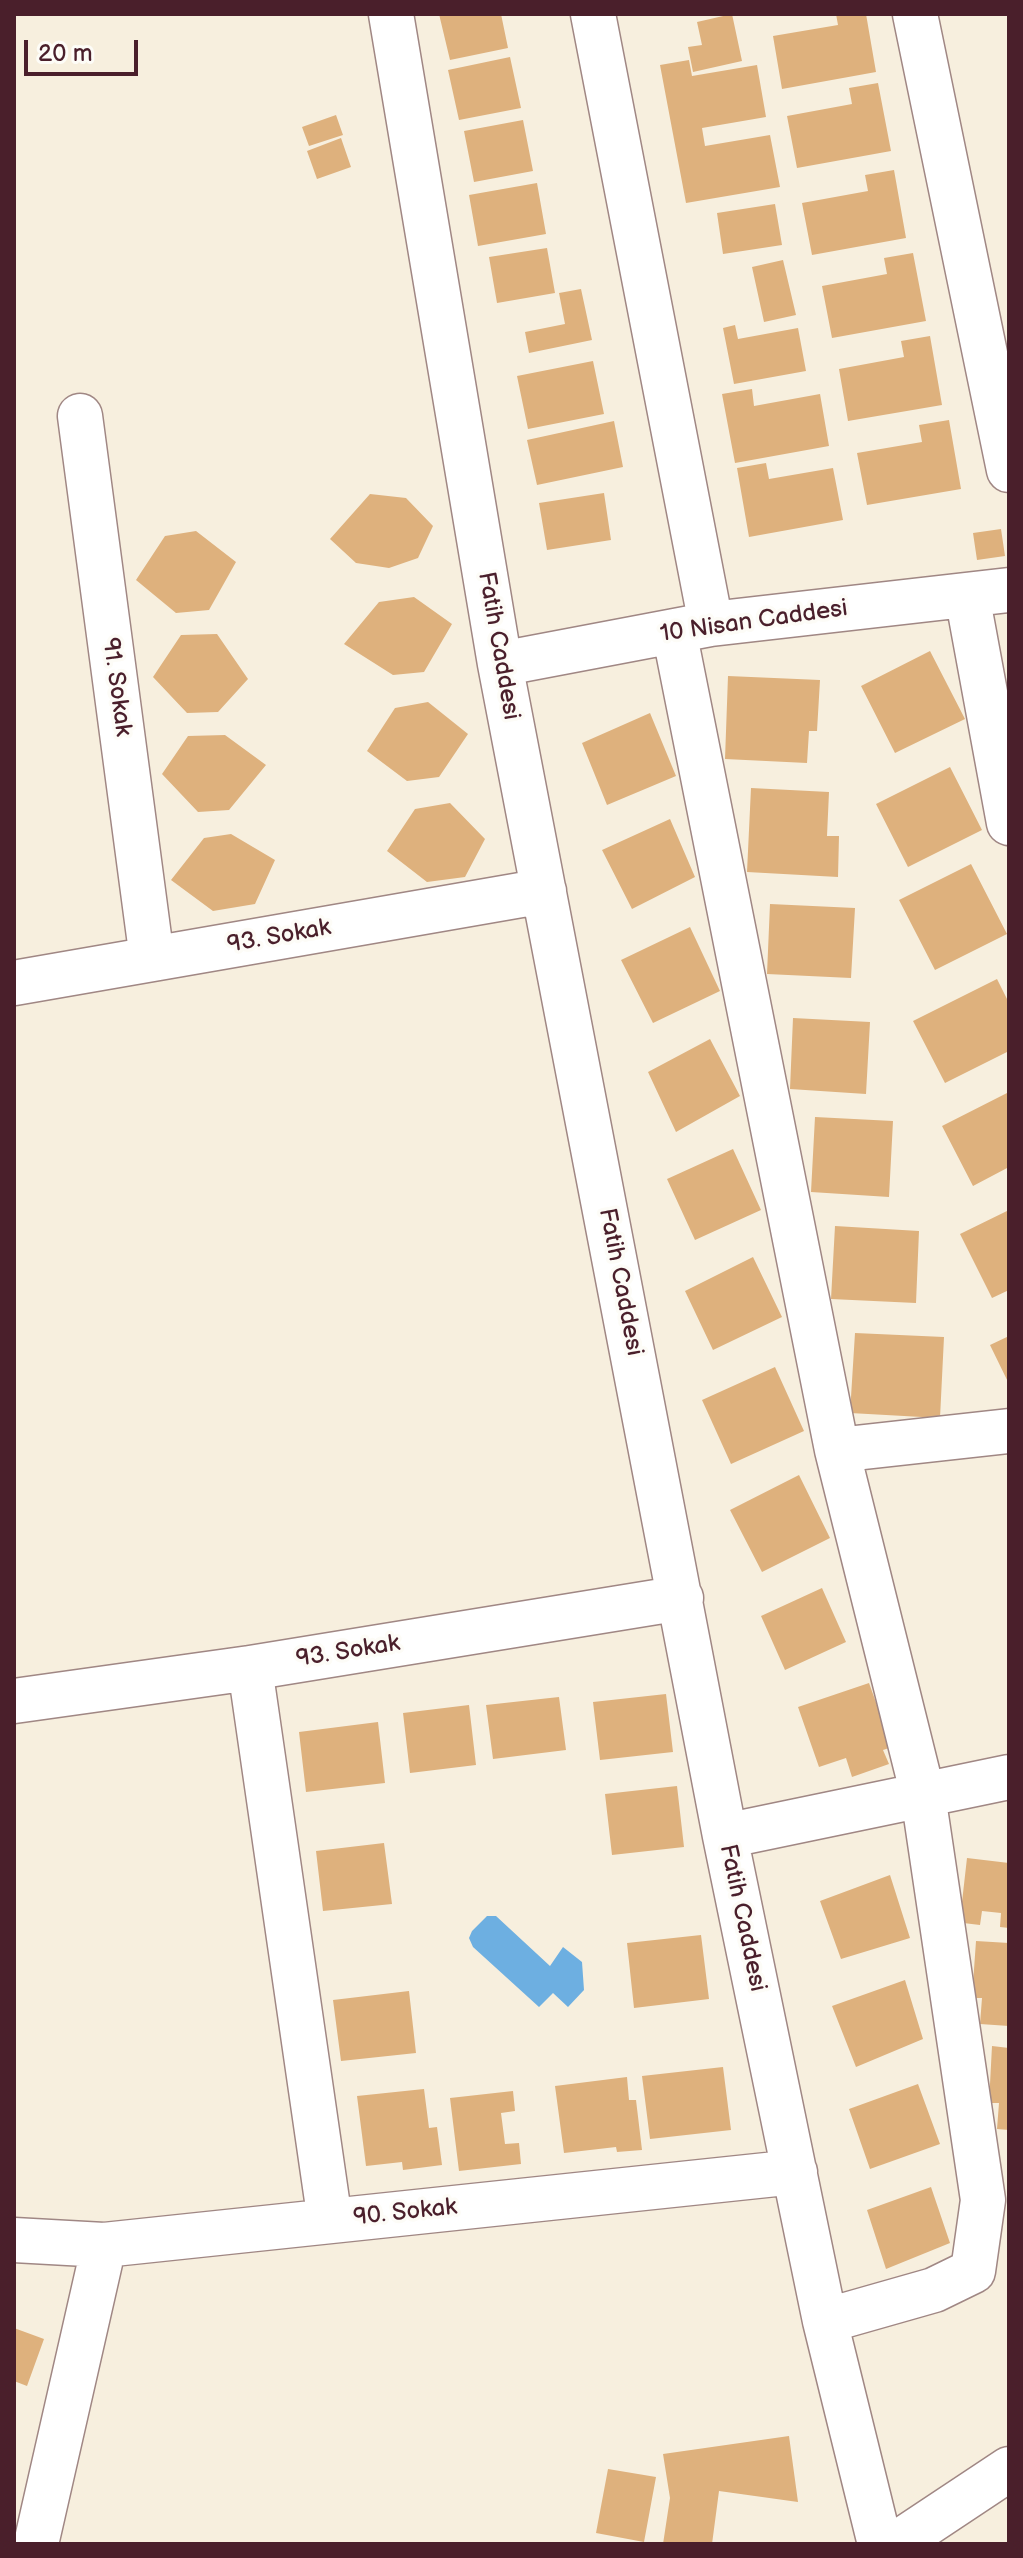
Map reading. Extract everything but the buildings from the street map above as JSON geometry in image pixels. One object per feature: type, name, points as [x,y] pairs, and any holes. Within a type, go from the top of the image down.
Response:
[{"type":"street","name":"Fatih Caddesi","points":[[391,14],[500,664],[725,1836],[825,2321],[880,2544]]},
{"type":"street","points":[[593,14],[692,628],[837,1450],[923,1795],[983,2200],[973,2271],[934,2290],[825,2321]]},
{"type":"street","points":[[915,14],[1009,470]]},
{"type":"street","name":"91. Sokak","points":[[80,416],[152,959]]},
{"type":"street","name":"10 Nisan Caddesi","points":[[500,664],[692,628],[988,592]]},
{"type":"street","points":[[988,592],[1009,823]]},
{"type":"street","name":"93. Sokak","points":[[14,983],[544,891]]},
{"type":"street","points":[[837,1450],[1009,1431]]},
{"type":"street","name":"93. Sokak","points":[[14,1701],[250,1668],[681,1598]]},
{"type":"street","points":[[250,1668],[330,2221]]},
{"type":"street","points":[[725,1836],[1009,1777]]},
{"type":"street","name":"90. Sokak","points":[[14,2240],[104,2245],[795,2172]]},
{"type":"street","points":[[36,2544],[104,2245]]},
{"type":"street","points":[[896,2544],[1009,2469]]},
{"type":"water","points":[[487,1916],[496,1916],[550,1966],[563,1947],[582,1962],[584,1990],[568,2007],[553,1993],[539,2007],[473,1947],[469,1938],[472,1931]]}]
